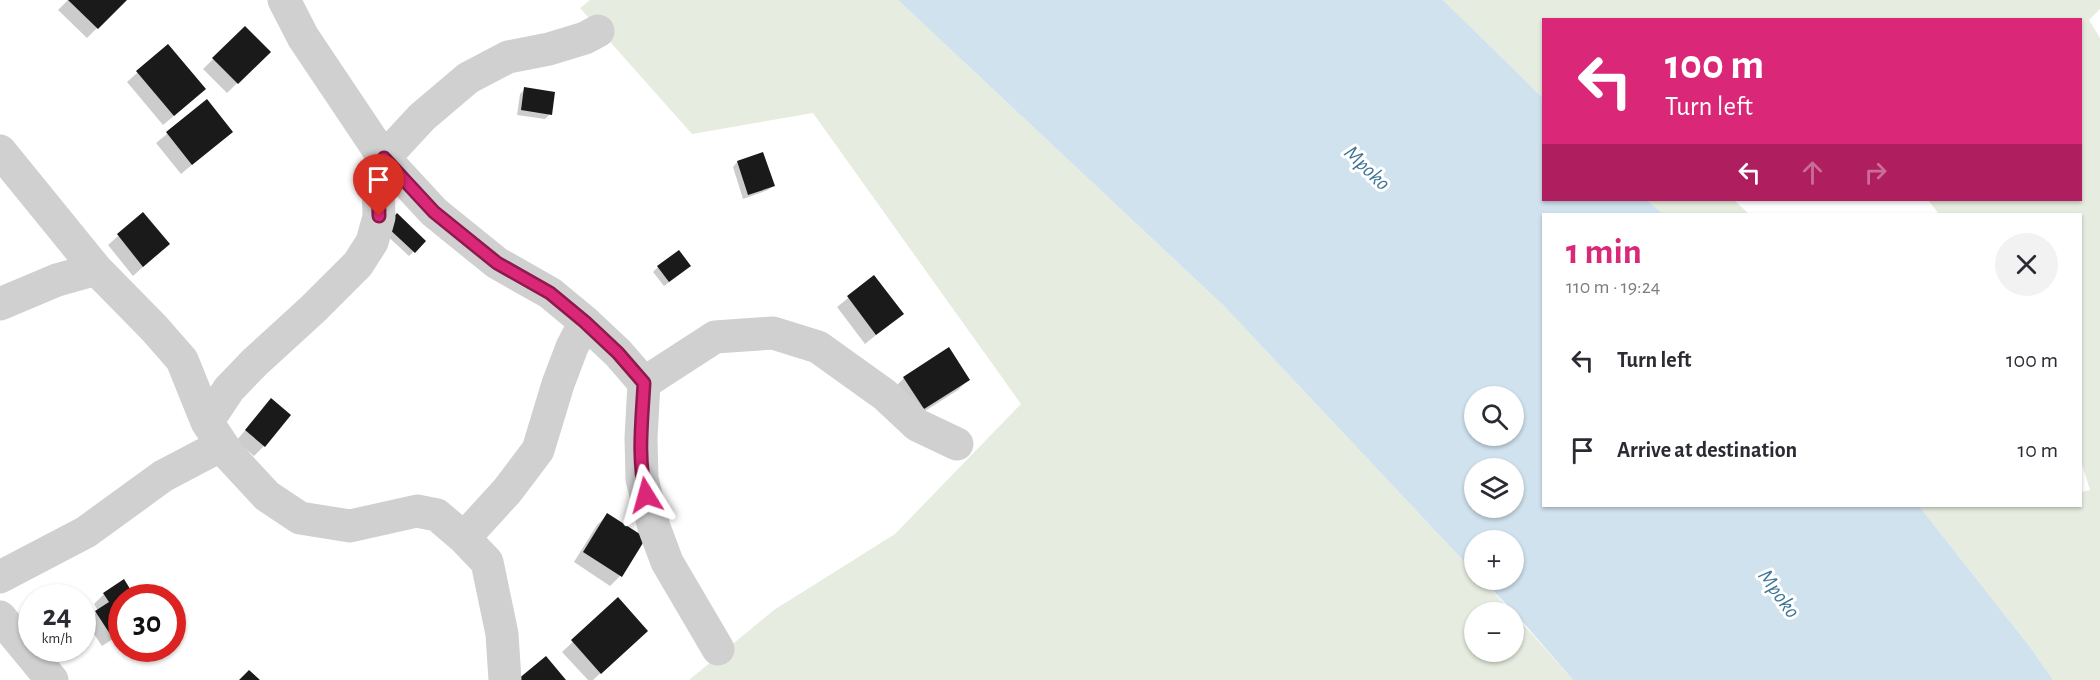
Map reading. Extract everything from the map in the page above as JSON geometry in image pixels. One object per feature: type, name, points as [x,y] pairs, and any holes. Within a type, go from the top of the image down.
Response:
[{"type":"street","points":[[284,0],[303,37],[384,158],[434,212],[497,263],[550,293],[618,353],[644,383],[641,438],[642,479],[654,527],[667,562],[718,649]]},
{"type":"street","points":[[0,577],[86,532],[163,476],[215,433],[229,389],[358,264],[372,242],[379,216],[378,180],[384,158],[423,117],[468,78],[508,57],[549,49],[585,38],[598,31]]},
{"type":"street","points":[[0,151],[96,269],[182,360],[215,433],[229,455],[267,496],[300,518],[350,526],[417,511],[437,515],[487,562],[502,634],[504,680]]},
{"type":"street","points":[[0,304],[57,280],[96,269]]},
{"type":"street","points":[[464,538],[507,491],[538,450],[558,384],[572,346],[585,322]]},
{"type":"street","points":[[644,383],[715,337],[773,333],[818,347],[885,395],[917,425],[957,444]]},
{"type":"street","points":[[0,617],[40,677]]},
{"type":"shaded area","points":[[590,0],[898,0],[1224,306],[1464,561],[1464,590],[1491,590],[1503,602],[1464,602],[1464,662],[1524,662],[1524,625],[1573,680],[689,680],[774,610],[895,534],[1021,404],[813,113],[692,134],[580,8]]},
{"type":"shaded area","points":[[1443,0],[2100,0],[2100,9],[2089,20],[2100,38],[2100,680],[2053,680],[2030,647],[1920,507],[2082,507],[2082,492],[2090,490],[2082,464],[2082,213],[1938,213],[1929,201],[2082,201],[2082,18],[1542,18],[1542,97]]},
{"type":"shaded area","points":[[1648,201],[1735,201],[1748,213],[1662,213]]},
{"type":"water","name":"Mpoko","points":[[898,0],[1443,0],[1542,97],[1542,201],[1648,201],[1662,213],[1542,213],[1542,507],[1920,507],[2030,647],[2053,680],[1573,680],[1524,624],[1524,602],[1504,602],[1492,590],[1524,590],[1524,530],[1464,530],[1464,561],[1224,306]]},
{"type":"building","points":[[68,0],[127,0],[98,29]]},
{"type":"building","points":[[245,26],[271,52],[238,84],[212,58]]},
{"type":"building","points":[[168,44],[206,89],[174,116],[136,71]]},
{"type":"building","points":[[524,87],[555,92],[552,115],[521,110]]},
{"type":"building","points":[[207,99],[233,132],[192,165],[166,132]]},
{"type":"building","points":[[763,152],[775,186],[748,195],[737,161]]},
{"type":"building","points":[[143,212],[170,244],[143,267],[117,234]]},
{"type":"building","points":[[397,213],[426,241],[415,253],[386,226]]},
{"type":"building","points":[[679,250],[691,266],[669,282],[657,266]]},
{"type":"building","points":[[874,275],[904,314],[876,335],[847,296]]},
{"type":"building","points":[[949,347],[970,380],[924,409],[903,377]]},
{"type":"building","points":[[271,398],[291,415],[265,447],[245,430]]},
{"type":"building","points":[[607,513],[646,538],[622,577],[583,552]]},
{"type":"building","points":[[124,579],[127,584],[116,584]]},
{"type":"building","points":[[108,590],[108,600],[103,593]]},
{"type":"building","points":[[618,597],[648,631],[601,674],[571,640]]},
{"type":"building","points":[[108,603],[108,631],[96,613]]},
{"type":"building","points":[[546,656],[566,680],[517,680]]},
{"type":"building","points":[[249,670],[260,680],[239,680]]},
{"type":"route","points":[[379,216],[378,180],[384,158],[434,212],[497,263],[550,293],[618,353],[644,383],[641,438],[642,479],[646,495]]}]
